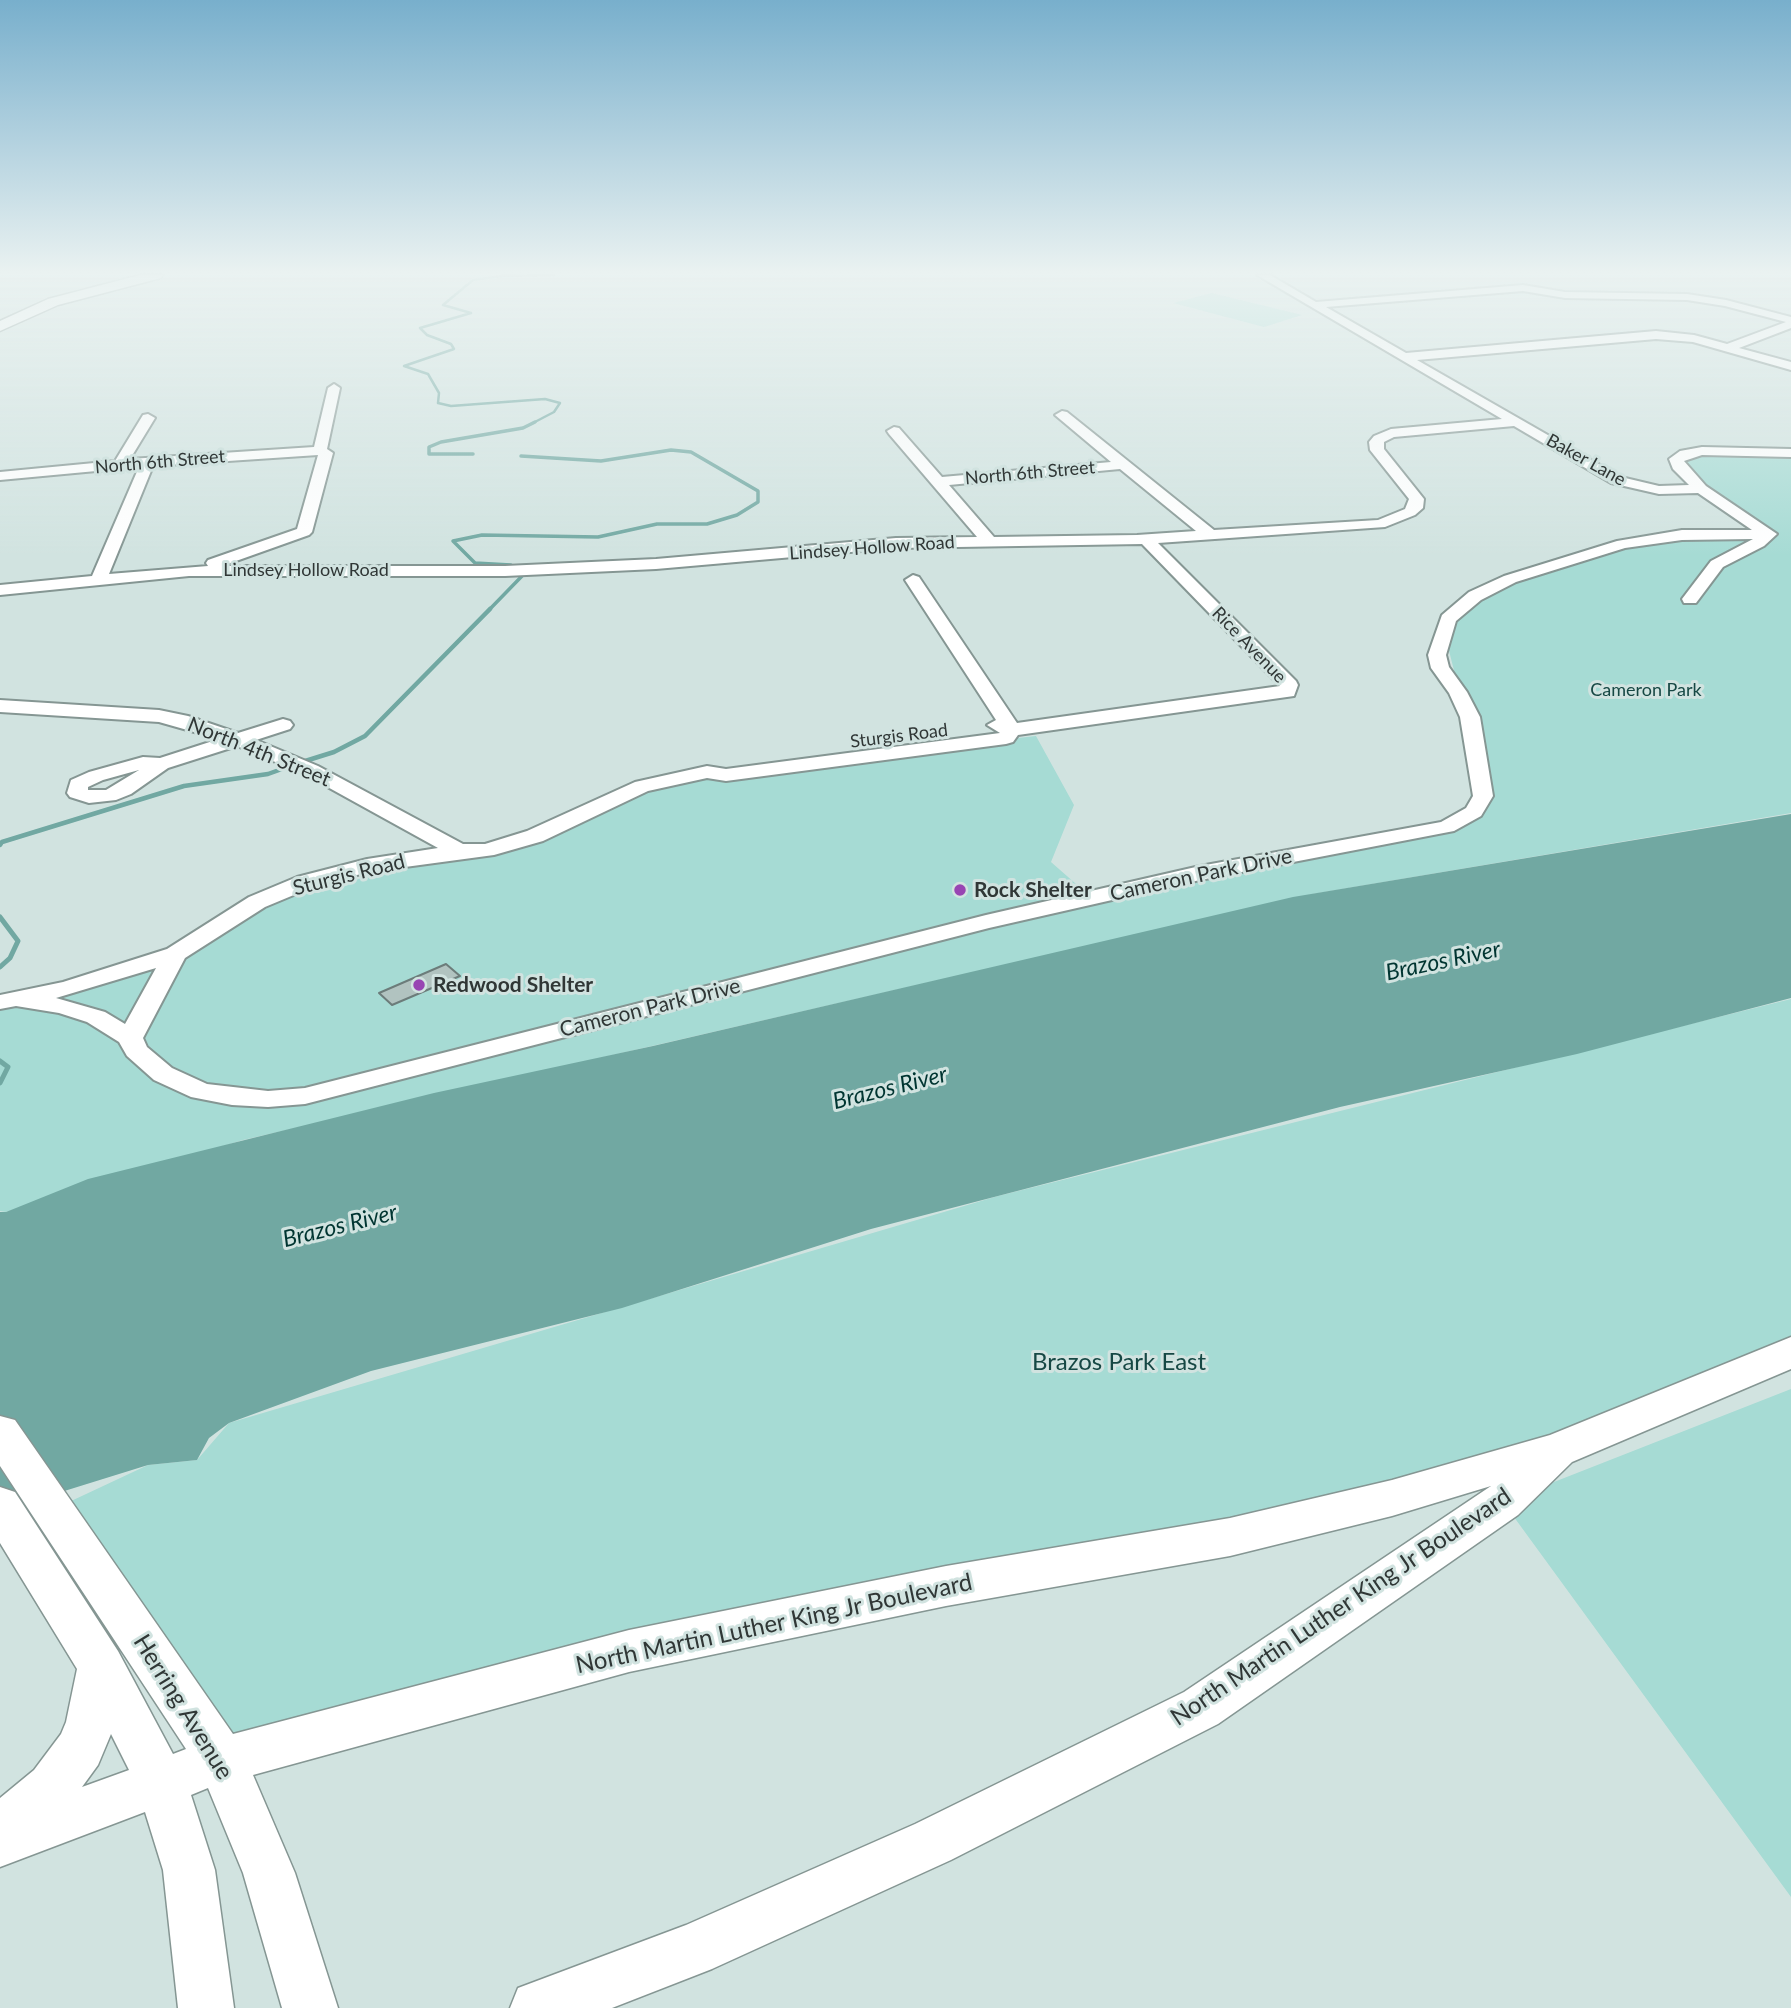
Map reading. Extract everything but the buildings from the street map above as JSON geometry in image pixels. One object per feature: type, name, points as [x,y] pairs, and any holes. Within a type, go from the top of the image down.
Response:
[{"type":"main road","name":"North Martin Luther King Jr Boulevard","points":[[0,1842],[222,1760],[629,1651],[946,1586],[1230,1537],[1392,1498],[1560,1449],[1791,1352]]},
{"type":"main road","name":"Herring Avenue","points":[[0,1432],[71,1576],[101,1666],[162,1784],[189,1870],[206,2008]]},
{"type":"main road","name":"North Martin Luther King Jr Boulevard","points":[[538,2008],[693,1950],[933,1842],[1201,1708],[1503,1502],[1560,1449]]},
{"type":"main road","name":"Herring Avenue","points":[[0,1505],[71,1576],[222,1760],[269,1873],[310,2008]]},
{"type":"main road","points":[[0,1830],[52,1787],[80,1749],[91,1722],[101,1666]]},
{"type":"street","name":"Baker Lane","points":[[1425,369],[1622,482],[1659,490],[1701,489]]},
{"type":"street","points":[[189,571],[304,532],[326,453],[320,451],[334,388]]},
{"type":"street","points":[[1062,415],[1120,465],[1210,535]]},
{"type":"street","points":[[119,466],[148,418]]},
{"type":"street","name":"Lindsey Hollow Road","points":[[0,590],[189,571],[532,570],[804,553],[896,544],[1145,539],[1393,521],[1415,508],[1417,499],[1377,450],[1376,442],[1379,439],[1391,433],[1518,422]]},
{"type":"street","points":[[894,431],[989,541]]},
{"type":"street","name":"North 6th Street","points":[[0,476],[148,462],[320,451]]},
{"type":"street","points":[[1690,599],[1717,564],[1758,543],[1769,534],[1701,489],[1675,462],[1678,457],[1702,452],[1791,453]]},
{"type":"street","points":[[99,579],[148,462]]},
{"type":"street","name":"North 6th Street","points":[[939,482],[1120,465]]},
{"type":"street","name":"Cameron Park Drive","points":[[8,1000],[63,1006],[96,1017],[130,1038],[136,1051],[163,1074],[200,1091],[256,1099],[305,1096],[986,922],[1200,873],[1447,827],[1474,812],[1483,796],[1470,718],[1458,692],[1440,668],[1437,655],[1448,619],[1475,596],[1510,579],[1623,544],[1682,535],[1769,534]]},
{"type":"street","name":"Rice Avenue","points":[[1145,539],[1289,687],[1282,695],[1204,704]]},
{"type":"street","points":[[913,580],[1012,730]]},
{"type":"street","name":"Sturgis Road","points":[[8,1000],[68,988],[175,954],[257,902],[305,882],[391,862],[459,851],[486,850],[535,836],[642,786],[707,772],[726,775],[1006,738],[1012,730],[1204,704]]},
{"type":"street","name":"North 4th Street","points":[[0,706],[159,716],[181,720],[237,739],[311,770],[459,851]]},
{"type":"street","points":[[161,764],[283,725]]},
{"type":"street","points":[[391,862],[427,834]]},
{"type":"street","points":[[130,1038],[175,954]]},
{"type":"green space","name":"Cameron Park","points":[[1702,451],[1791,451],[1791,813],[1313,894],[243,1140],[6,1212],[0,1211],[0,1010],[116,973],[257,902],[486,850],[707,772],[1036,736],[1074,805],[1051,862],[1092,898],[1466,819],[1477,761],[1444,631],[1486,590],[1583,556],[1664,536],[1767,534],[1701,489],[1676,459]]},
{"type":"green space","name":"Brazos Park East","points":[[1791,999],[1791,1360],[1560,1449],[222,1760],[69,1502],[148,1465],[197,1460],[229,1423],[998,1196]]},
{"type":"green space","points":[[1791,1389],[1791,1897],[1503,1502]]},
{"type":"water","name":"Brazos River","points":[[1791,814],[1791,998],[1577,1054],[1340,1107],[871,1229],[622,1308],[371,1371],[229,1423],[209,1438],[197,1460],[148,1465],[0,1511],[0,1212],[6,1212],[88,1179],[434,1093],[653,1046],[1293,897]]},
{"type":"waterway","points":[[412,369],[428,374],[439,393],[438,403],[451,406],[545,399],[560,403],[554,412],[531,424]]},
{"type":"waterway","points":[[531,424],[535,422]]},
{"type":"waterway","points":[[473,454],[429,454],[429,447],[441,442],[523,428],[531,424]]},
{"type":"waterway","points":[[488,611],[523,575],[511,565],[475,563],[453,541],[482,535],[598,537],[657,524],[707,524],[737,515],[758,502],[758,491],[691,452],[671,450],[601,461],[521,456]]},
{"type":"waterway","points":[[302,762],[334,752],[365,736],[490,609]]},
{"type":"waterway","points":[[0,845],[2,842],[184,786],[268,774],[293,765]]},
{"type":"waterway","points":[[0,917],[18,941],[10,958],[0,967]]},
{"type":"waterway","points":[[0,1061],[8,1067],[0,1083]]},
{"type":"place","name":"Rock Shelter","points":[[960,890]]},
{"type":"place","name":"Redwood Shelter","points":[[419,985]]}]
